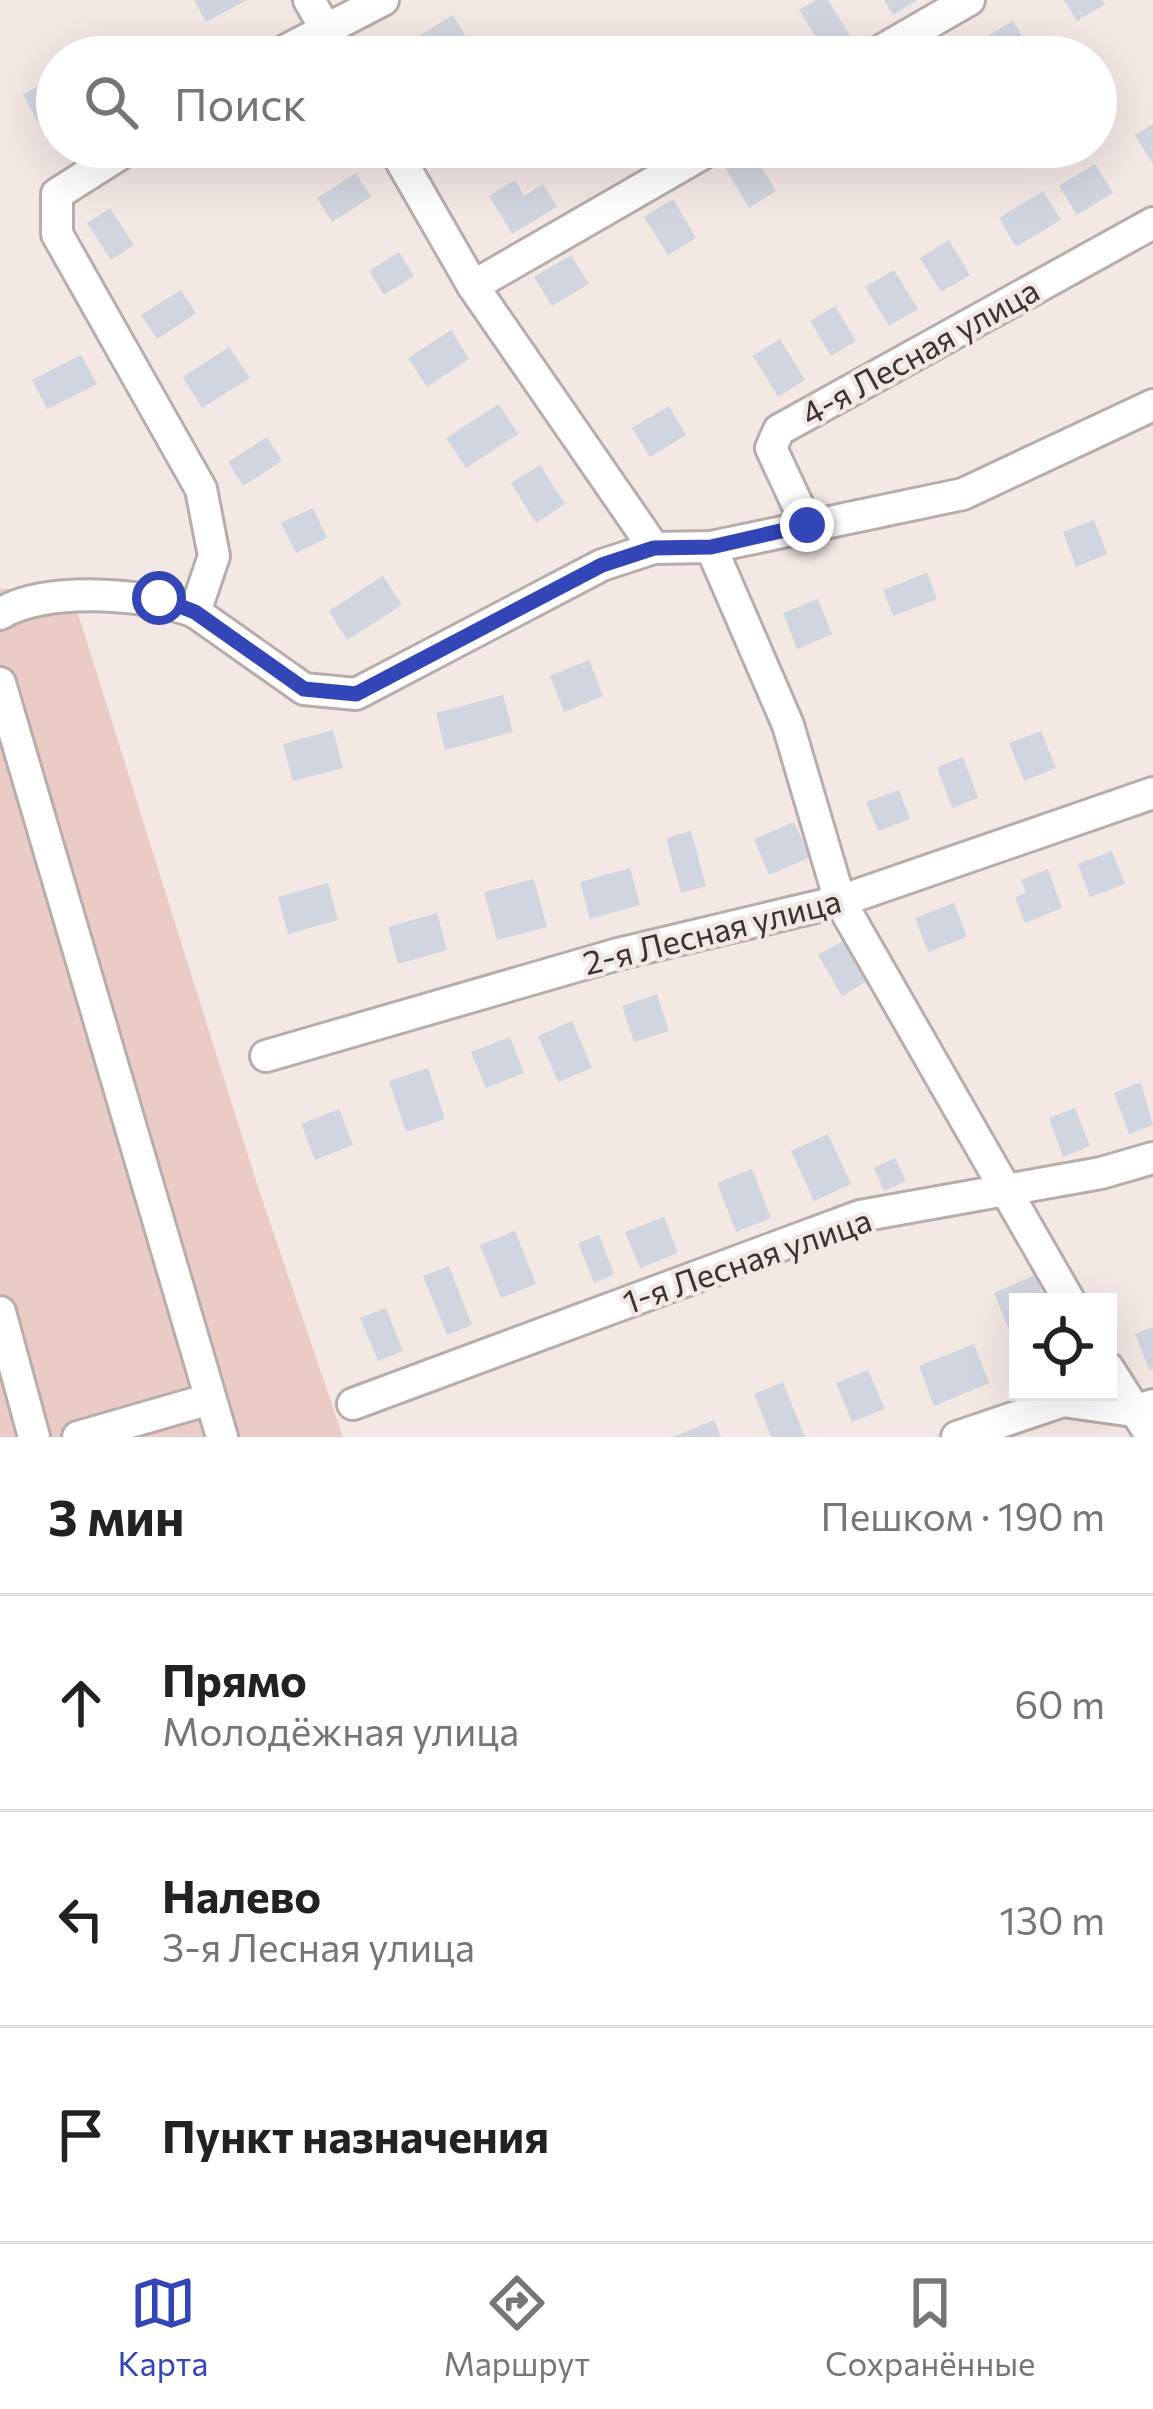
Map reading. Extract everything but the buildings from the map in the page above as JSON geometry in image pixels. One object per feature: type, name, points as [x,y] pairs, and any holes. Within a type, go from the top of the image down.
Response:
[{"type":"street","points":[[309,0],[329,36]]},
{"type":"street","points":[[343,36],[383,0]]},
{"type":"street","points":[[906,36],[969,0]]},
{"type":"street","points":[[98,168],[57,194],[58,233],[201,489],[214,556],[195,612]]},
{"type":"street","points":[[405,168],[473,286],[654,548]]},
{"type":"street","points":[[473,286],[678,168]]},
{"type":"street","name":"4-я Лесная улица","points":[[807,525],[771,448],[778,430],[1153,223]]},
{"type":"street","points":[[0,614],[23,599],[159,598],[195,612],[304,689],[356,694],[602,565],[654,548],[711,547],[963,494],[1153,405]]},
{"type":"street","points":[[711,547],[788,725],[840,901],[1065,1293]]},
{"type":"street","points":[[0,683],[222,1437]]},
{"type":"street","name":"2-я Лесная улица","points":[[266,1056],[618,953],[840,901],[1153,794]]},
{"type":"street","name":"1-я Лесная улица","points":[[353,1404],[860,1216],[1006,1191],[1153,1158]]},
{"type":"street","points":[[0,1312],[34,1437]]},
{"type":"street","points":[[1117,1378],[1143,1408],[1152,1437]]},
{"type":"street","points":[[78,1437],[210,1399]]},
{"type":"street","points":[[957,1437],[1063,1401],[1143,1408]]},
{"type":"shaded area","points":[[70,588],[257,1184],[343,1437],[0,1437],[0,589]]},
{"type":"route","points":[[159,598],[195,612],[304,689],[356,694],[602,565],[654,548],[711,547],[807,525]]}]
